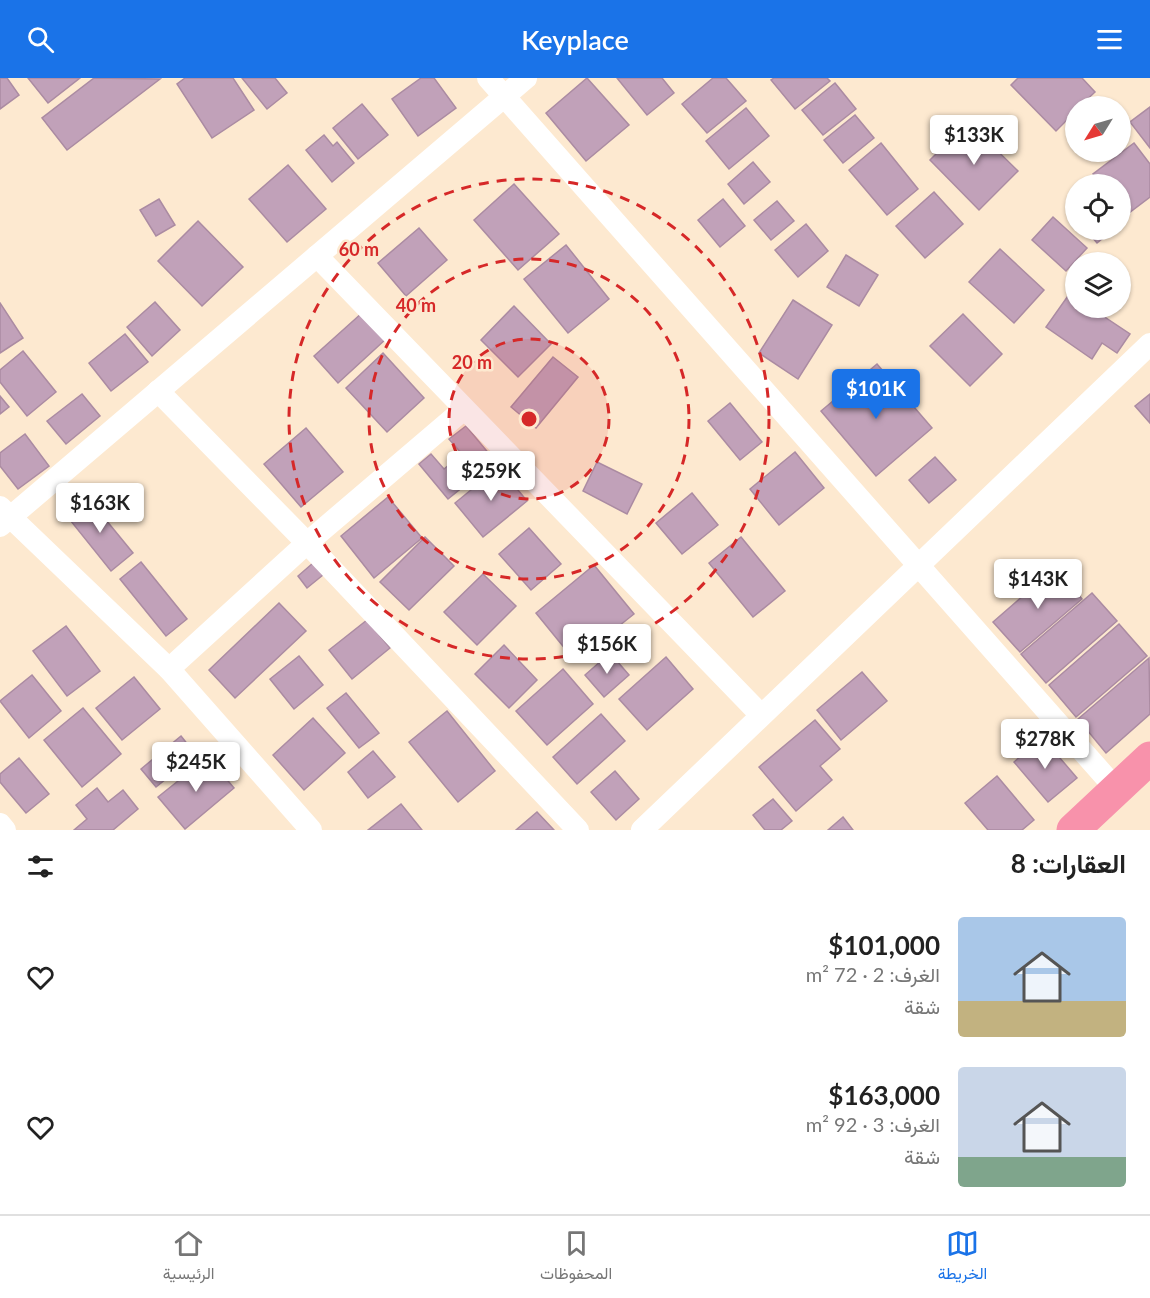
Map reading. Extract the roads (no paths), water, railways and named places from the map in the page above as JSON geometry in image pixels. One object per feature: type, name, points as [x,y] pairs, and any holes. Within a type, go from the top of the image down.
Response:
[{"type":"highway","points":[[1073,830],[1150,758]]},
{"type":"street","points":[[488,78],[1116,789]]},
{"type":"street","points":[[311,830],[170,669],[3,517],[158,391],[526,78]]},
{"type":"street","points":[[317,256],[761,715]]},
{"type":"street","points":[[642,830],[1150,344]]},
{"type":"street","points":[[158,391],[307,543],[578,830]]},
{"type":"street","points":[[170,669],[307,543],[464,409]]},
{"type":"street","points":[[0,824],[5,830]]}]
